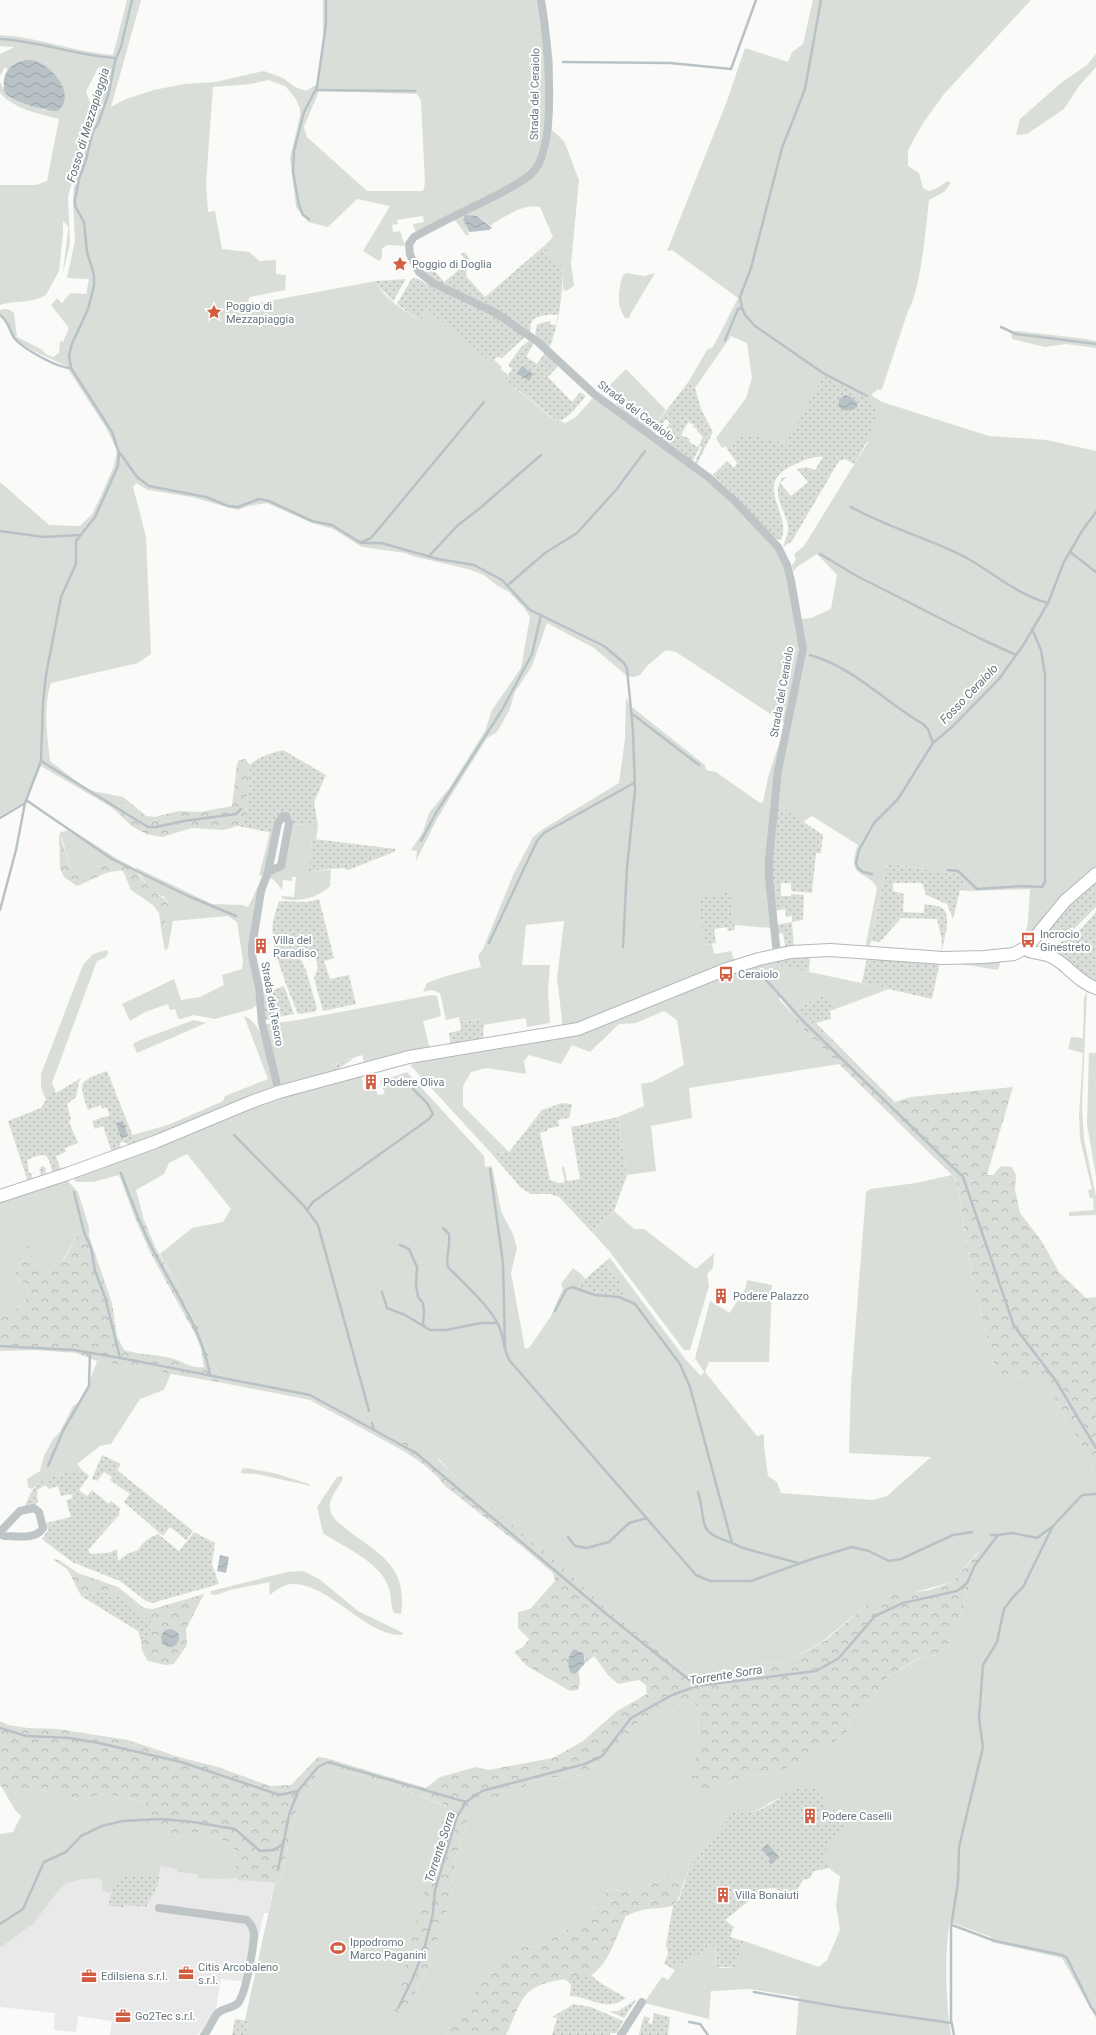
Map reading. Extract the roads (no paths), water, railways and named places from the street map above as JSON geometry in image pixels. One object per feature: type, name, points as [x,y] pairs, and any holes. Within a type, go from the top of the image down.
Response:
[{"type":"main road","points":[[0,1196],[155,1142],[279,1092],[409,1057],[578,1028],[724,970],[777,955],[830,950],[968,958],[1009,954],[1024,949],[1065,901],[1096,874]]},
{"type":"main road","points":[[1024,949],[1032,953],[1051,956],[1087,984],[1096,988]]},
{"type":"street","name":"Strada del Ceraiolo","points":[[541,0],[548,59],[548,97],[546,144],[539,165],[532,174],[510,188],[414,237],[408,246],[417,268],[433,283],[496,314],[545,346],[594,394],[708,477],[733,499],[778,547],[783,556],[791,581],[803,649],[778,771],[769,859],[769,878],[777,955]]},
{"type":"street","name":"Strada del Tesoro","points":[[268,872],[280,866],[289,823],[286,816],[283,816],[278,823],[268,872],[257,911],[252,955],[259,988],[262,1023],[279,1092]]},
{"type":"street","points":[[34,1508],[39,1512],[43,1528],[40,1533],[34,1536],[0,1533],[20,1511],[34,1508]]},
{"type":"street","points":[[159,1908],[247,1920],[252,1926],[254,1936],[244,1994],[237,2004],[219,2011],[215,2015],[211,2028],[204,2035]]},
{"type":"street","points":[[621,2035],[642,2002]]},
{"type":"water","points":[[26,60],[35,61],[51,70],[57,77],[64,91],[65,98],[63,105],[58,111],[30,106],[10,97],[5,93],[4,80],[8,70],[15,64]]},
{"type":"water","points":[[465,215],[477,216],[492,228],[489,230],[469,232],[463,219]]},
{"type":"water","points":[[522,366],[533,374],[529,381],[517,373]]},
{"type":"water","points":[[846,395],[851,397],[857,403],[857,407],[855,409],[846,411],[839,407],[839,399]]},
{"type":"water","points":[[123,1121],[128,1136],[121,1138],[116,1123]]},
{"type":"water","points":[[220,1555],[229,1557],[226,1573],[217,1571]]},
{"type":"water","points":[[170,1629],[176,1632],[179,1638],[176,1644],[170,1647],[164,1644],[161,1638],[164,1632]]},
{"type":"water","points":[[573,1650],[583,1653],[585,1663],[576,1674],[571,1673],[568,1664],[571,1652]]},
{"type":"water","points":[[768,1844],[779,1857],[771,1864],[768,1861],[770,1859],[761,1849]]},
{"type":"waterway","name":"Fosso di Mezzapiaggia","points":[[0,910],[16,850],[25,803],[41,761],[43,702],[46,675],[61,597],[76,564],[76,541],[95,517],[118,466],[119,453],[112,432],[71,368],[69,355],[72,344],[88,309],[94,286],[94,275],[87,252],[84,222],[75,206],[75,200],[79,179],[86,160],[93,131],[98,124],[109,92],[115,61],[121,47],[132,0]]},
{"type":"waterway","points":[[309,219],[303,215],[299,205],[293,172],[294,151],[304,112],[317,87],[326,24],[326,0]]},
{"type":"waterway","points":[[563,62],[670,63],[731,69],[756,0]]},
{"type":"waterway","points":[[821,0],[805,89],[782,148],[751,268],[740,297],[745,315],[755,326],[823,373],[867,396]]},
{"type":"waterway","points":[[0,39],[15,40],[101,57],[116,58]]},
{"type":"waterway","points":[[316,90],[415,91]]},
{"type":"waterway","points":[[725,340],[738,309],[741,308]]},
{"type":"waterway","points":[[0,315],[3,317],[13,336],[19,343],[41,357],[58,365],[71,368]]},
{"type":"waterway","points":[[1001,327],[1016,334],[1096,344]]},
{"type":"waterway","points":[[362,542],[371,538],[484,402]]},
{"type":"waterway","points":[[508,585],[545,553],[577,533],[616,490],[645,451]]},
{"type":"waterway","points":[[120,453],[137,477],[149,486],[206,497],[228,506],[238,507],[259,499],[269,501],[312,521],[332,525],[361,543],[381,543],[438,559],[474,565],[502,580],[530,610],[604,646],[624,663],[627,669],[633,730],[635,790],[627,868],[623,947]]},
{"type":"waterway","points":[[429,556],[458,525],[479,509],[541,455]]},
{"type":"waterway","points":[[851,507],[879,521],[951,550],[976,563],[1015,589],[1048,603]]},
{"type":"waterway","name":"Fosso Ceraiolo","points":[[872,874],[863,872],[858,868],[856,863],[859,850],[874,823],[898,799],[933,743],[952,727],[999,679],[1024,644],[1048,603],[1064,562],[1082,531],[1096,512]]},
{"type":"waterway","points":[[0,531],[44,537],[79,535]]},
{"type":"waterway","points":[[1070,552],[1096,572]]},
{"type":"waterway","points":[[820,554],[855,575],[979,638],[1016,655]]},
{"type":"waterway","points":[[421,841],[436,813],[502,710],[532,654],[541,615]]},
{"type":"waterway","points":[[948,870],[958,871],[977,889],[1021,886],[1042,887],[1045,882],[1045,675],[1041,650],[1032,629]]},
{"type":"waterway","points":[[810,655],[826,661],[855,676],[923,724],[928,729],[933,743]]},
{"type":"waterway","points":[[631,713],[699,765]]},
{"type":"waterway","points":[[41,761],[148,827],[236,814],[241,809]]},
{"type":"waterway","points":[[489,943],[537,841],[544,833],[634,783]]},
{"type":"waterway","points":[[26,800],[112,859],[188,896],[236,916]]},
{"type":"waterway","points":[[0,818],[25,803]]},
{"type":"waterway","points":[[758,971],[804,1022],[963,1177],[1014,1326],[1056,1381],[1096,1448]]},
{"type":"waterway","points":[[307,1210],[313,1202],[429,1119],[433,1114],[427,1103],[413,1089]]},
{"type":"waterway","points":[[234,1135],[304,1206],[318,1225],[369,1411]]},
{"type":"waterway","points":[[490,1169],[503,1263],[505,1348]]},
{"type":"waterway","points":[[121,1173],[147,1237],[193,1325],[206,1358],[210,1375]]},
{"type":"waterway","points":[[74,1192],[84,1232],[91,1248],[95,1271],[105,1297],[120,1358]]},
{"type":"waterway","points":[[443,1228],[449,1234],[447,1259],[448,1267],[476,1295],[495,1318],[501,1330],[506,1352],[510,1361],[696,1575],[710,1581],[751,1581],[812,1559],[852,1547],[869,1551],[889,1561],[901,1559],[953,1535],[972,1532]]},
{"type":"waterway","points":[[400,1245],[409,1249],[417,1267],[416,1285],[418,1297],[423,1303],[423,1324],[425,1327],[430,1330],[446,1330],[481,1323],[497,1323]]},
{"type":"waterway","points":[[555,1311],[566,1290],[572,1287],[595,1295],[619,1297],[635,1304],[680,1364],[690,1387],[732,1543],[743,1548],[798,1563]]},
{"type":"waterway","points":[[382,1292],[387,1308],[405,1315],[425,1327]]},
{"type":"waterway","points":[[0,1346],[74,1350],[310,1395],[416,1453],[610,1617],[697,1686]]},
{"type":"waterway","points":[[48,1466],[63,1431],[89,1386],[90,1353]]},
{"type":"waterway","points":[[372,1423],[374,1430]]},
{"type":"waterway","points":[[698,1492],[704,1525],[707,1530],[720,1539],[732,1543]]},
{"type":"waterway","name":"Torrente Sorra","points":[[398,2008],[412,1980],[424,1950],[433,1913],[435,1890],[457,1817],[466,1802],[482,1791],[585,1764],[602,1756],[631,1718],[672,1695],[697,1686],[816,1671],[839,1658],[875,1616],[903,1603],[957,1591],[967,1583],[975,1565],[998,1535],[1012,1533],[1037,1538],[1053,1526],[1082,1495],[1096,1494]]},
{"type":"waterway","points":[[568,1537],[575,1546],[587,1548],[609,1542],[629,1523],[647,1518]]},
{"type":"waterway","points":[[954,2035],[951,2020],[951,1927],[958,1882],[959,1847],[983,1747],[979,1718],[983,1665],[997,1642],[1004,1609],[1023,1587],[1053,1526]]},
{"type":"waterway","name":"Torrente Sorra","points":[[991,1535],[998,1535]]},
{"type":"waterway","points":[[0,1728],[26,1736],[69,1738],[99,1743],[181,1762],[280,1795],[298,1791],[318,1767],[328,1762],[466,1802]]},
{"type":"waterway","points":[[278,1870],[289,1815],[298,1791]]},
{"type":"waterway","points":[[0,1924],[23,1909],[44,1862],[66,1852],[81,1836],[102,1826],[122,1821],[161,1819],[193,1822],[235,1829],[260,1851],[274,1850],[283,1844]]},
{"type":"waterway","points":[[952,1925],[995,1941],[1062,1955],[1067,1958],[1091,2007],[1096,2014]]},
{"type":"waterway","points":[[754,1992],[840,2007],[951,2023]]},
{"type":"waterway","points":[[689,2022],[700,2024],[708,2035]]},
{"type":"place","name":"Poggio di Doglia","points":[[400,264]]},
{"type":"place","name":"Poggio di Mezzapiaggia","points":[[214,312]]},
{"type":"place","name":"Incrocio Ginestreto","points":[[1028,940]]},
{"type":"place","name":"Villa del Paradiso","points":[[261,946]]},
{"type":"place","name":"Ceraiolo","points":[[726,974]]},
{"type":"place","name":"Podere Oliva","points":[[371,1082]]},
{"type":"place","name":"Podere Palazzo","points":[[721,1296]]},
{"type":"place","name":"Podere Caselli","points":[[810,1816]]},
{"type":"place","name":"Villa Bonaiuti","points":[[723,1895]]},
{"type":"place","name":"Ippodromo Marco Paganini","points":[[338,1948]]},
{"type":"place","name":"Citis Arcobaleno s.r.l.","points":[[186,1973]]},
{"type":"place","name":"Edilsiena s.r.l.","points":[[89,1976]]},
{"type":"place","name":"Go2Tec s.r.l.","points":[[123,2016]]}]
